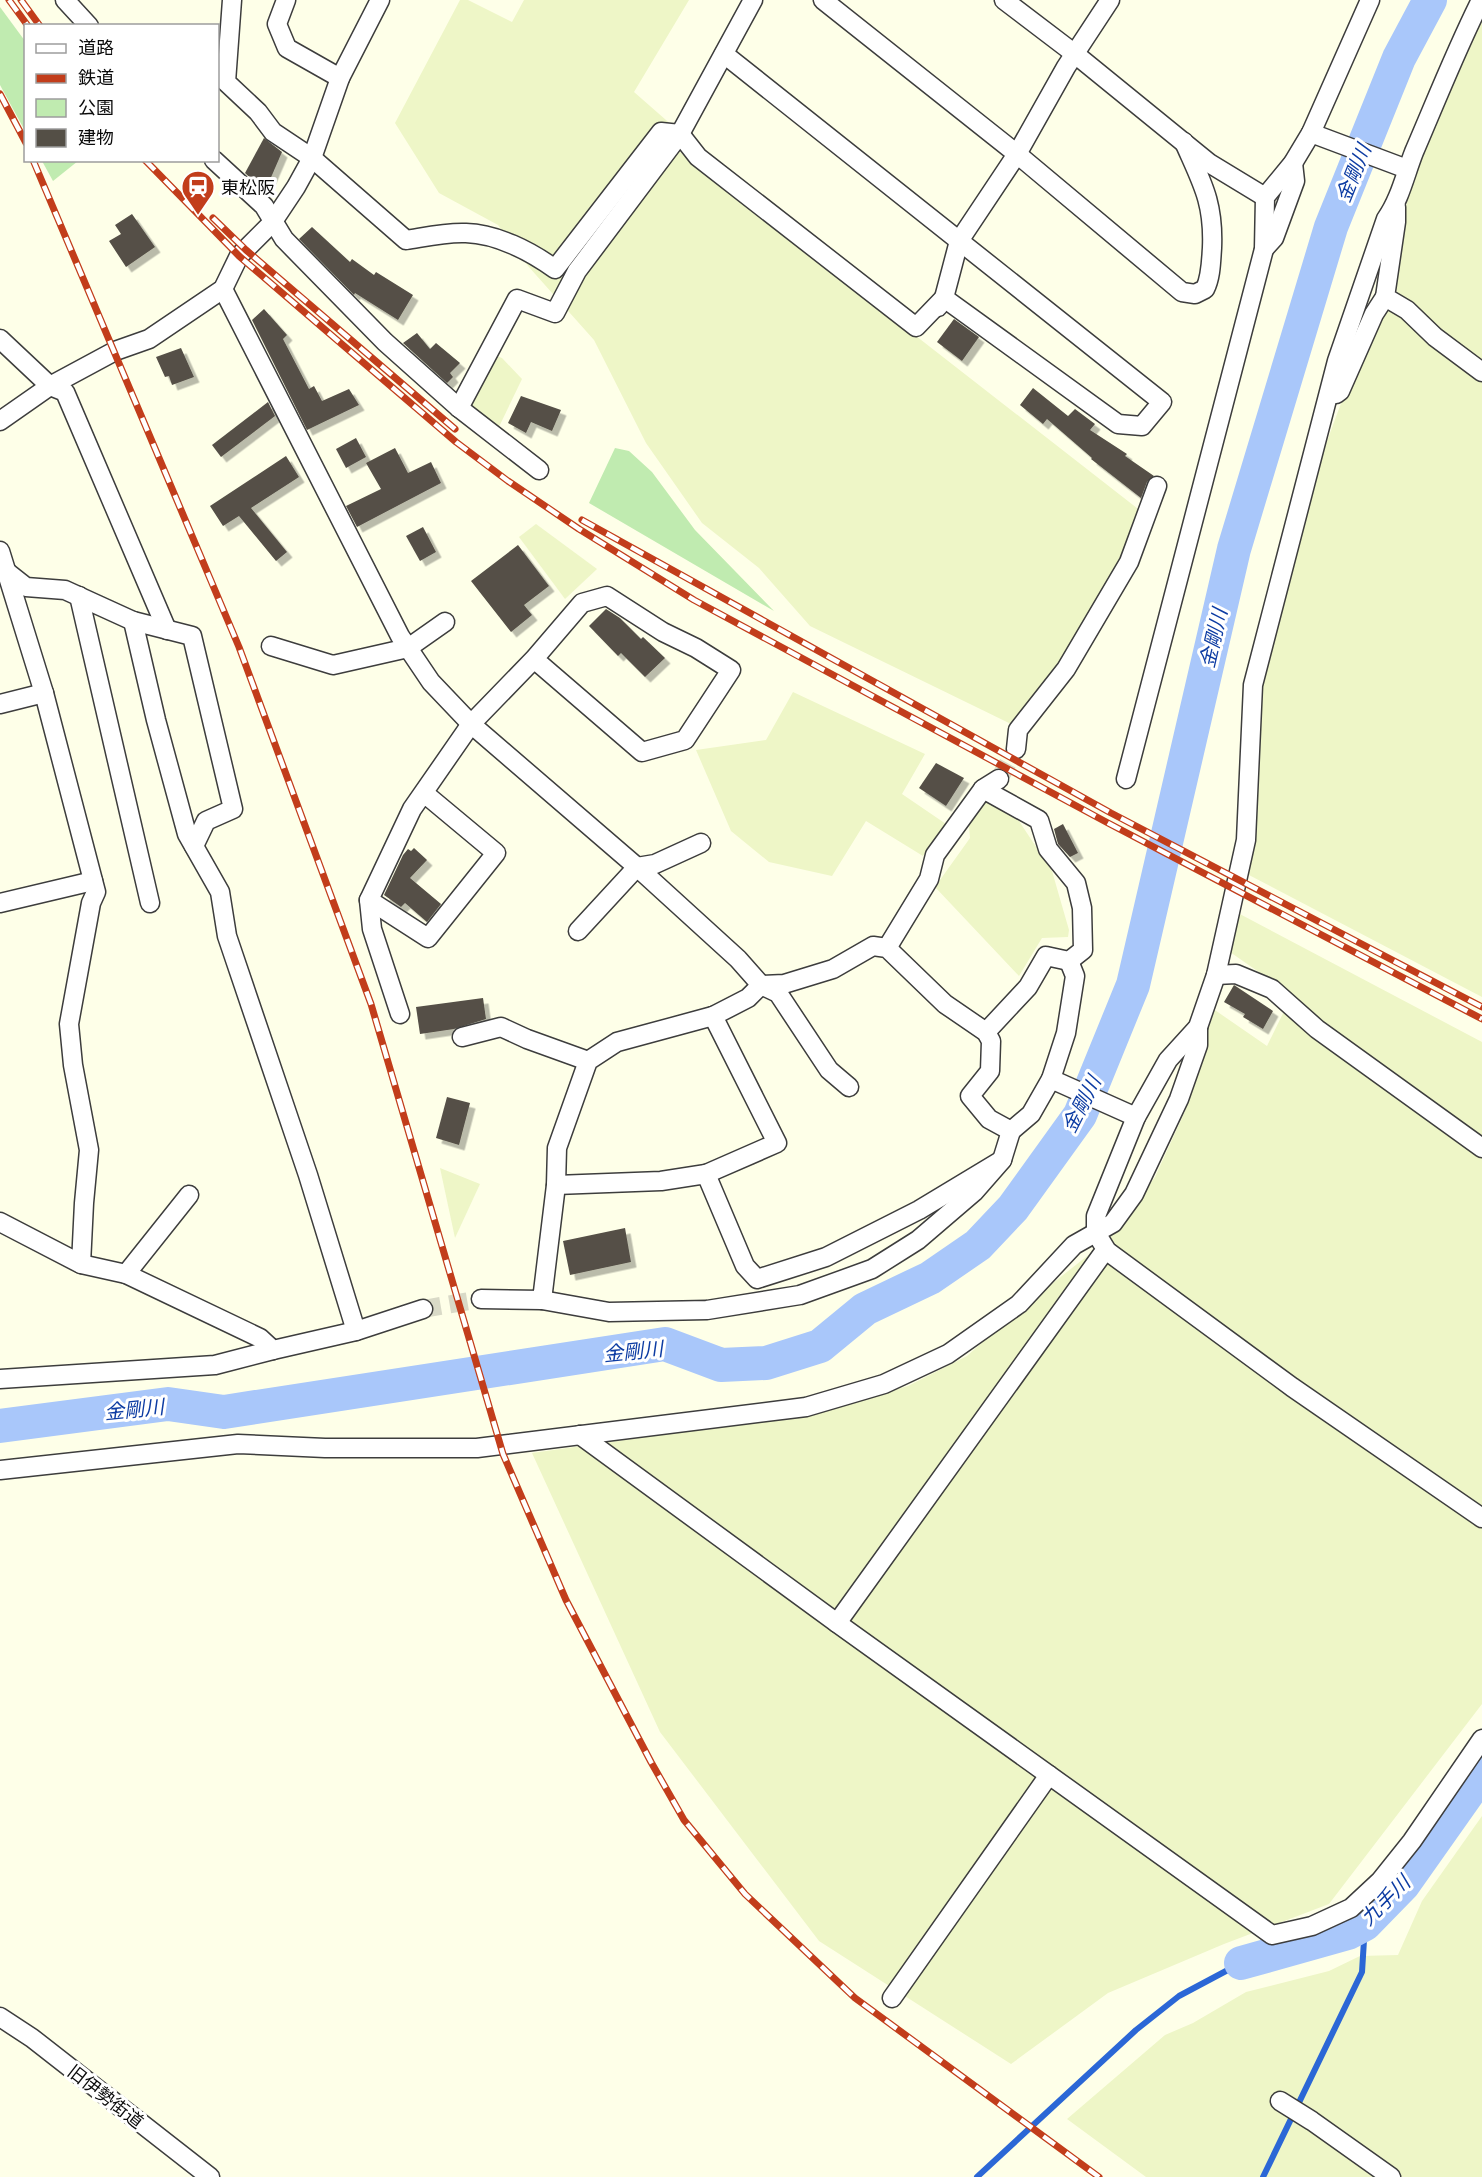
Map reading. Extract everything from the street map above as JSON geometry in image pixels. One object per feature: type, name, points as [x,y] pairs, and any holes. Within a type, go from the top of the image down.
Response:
[{"type":"street","points":[[64,0],[87,24]]},
{"type":"street","points":[[232,0],[226,82],[258,112],[273,132],[312,158],[406,240],[466,233],[502,240],[540,258],[555,269],[661,132],[680,134],[698,156],[916,327],[944,298]]},
{"type":"street","points":[[286,0],[277,24],[287,48],[340,78]]},
{"type":"street","points":[[0,421],[50,386],[115,351],[149,339],[223,289],[239,256],[272,223],[312,158],[340,78],[380,0]]},
{"type":"street","points":[[459,408],[517,299],[555,313],[577,271],[680,134],[753,0]]},
{"type":"street","points":[[824,0],[1017,154],[1182,292],[1195,294],[1205,290],[1209,281],[1212,258],[1212,219],[1211,208],[1199,172],[1184,142]]},
{"type":"street","points":[[1004,0],[1209,162],[1264,197]]},
{"type":"street","points":[[922,335],[944,298],[959,241],[1017,154],[1075,54],[1110,0]]},
{"type":"street","points":[[1126,779],[1264,249],[1264,197],[1293,162],[1311,133],[1370,0]]},
{"type":"street","points":[[0,1470],[238,1444],[325,1448],[477,1448],[807,1407],[884,1383],[948,1354],[1019,1304],[1074,1245],[1113,1223],[1134,1194],[1179,1099],[1198,1045],[1198,1027],[1216,975],[1246,840],[1253,685],[1337,362],[1386,219],[1395,206],[1407,170],[1458,47],[1481,0]]},
{"type":"street","points":[[724,54],[1162,402],[1143,426],[1118,424],[944,298]]},
{"type":"street","points":[[1311,133],[1407,170]]},
{"type":"street","points":[[216,162],[264,206],[272,223],[284,239],[385,342],[459,408],[539,470]]},
{"type":"street","points":[[1264,249],[1274,238],[1294,181],[1293,162]]},
{"type":"street","points":[[1327,403],[1340,391],[1374,314],[1386,297],[1396,222],[1395,206]]},
{"type":"street","points":[[223,289],[400,636],[431,682],[471,724],[637,867],[738,959],[760,985],[778,993],[829,1070],[849,1087]]},
{"type":"street","points":[[1386,297],[1407,310],[1435,337],[1482,372]]},
{"type":"street","points":[[0,339],[50,386],[66,392],[167,630]]},
{"type":"street","points":[[1016,749],[1018,730],[1066,669],[1129,562],[1157,486]]},
{"type":"street","points":[[0,550],[4,573],[44,693],[96,892],[91,903],[69,1024],[73,1065],[89,1150],[81,1264]]},
{"type":"street","points":[[4,573],[26,587],[66,590],[133,621],[192,636],[233,809],[206,821],[194,846]]},
{"type":"street","points":[[79,596],[150,903]]},
{"type":"street","points":[[400,1014],[372,929],[369,900],[412,809],[471,724],[534,659],[582,603],[607,596],[663,632],[696,648],[731,670],[685,740],[642,752],[534,659]]},
{"type":"street","points":[[133,621],[187,834],[220,892],[227,936],[308,1175],[356,1331]]},
{"type":"street","points":[[271,646],[333,665],[408,648],[445,622]]},
{"type":"street","points":[[0,704],[44,693]]},
{"type":"street","points":[[887,948],[929,879],[935,855],[991,784],[1038,820],[1048,849],[1076,883],[1082,908],[1083,950],[1069,961]]},
{"type":"street","points":[[369,900],[428,938],[496,853],[424,793]]},
{"type":"street","points":[[578,931],[637,867],[656,864],[701,843]]},
{"type":"street","points":[[0,903],[93,881]]},
{"type":"street","points":[[542,1300],[556,1185],[557,1148],[588,1061],[617,1042],[713,1016],[748,998],[760,985],[784,984],[833,969],[873,946],[887,948],[945,1004],[986,1032],[992,1041],[990,1071],[970,1096],[989,1119],[1011,1131]]},
{"type":"street","points":[[986,1032],[1028,987],[1046,956],[1069,961]]},
{"type":"street","points":[[481,1299],[542,1300],[609,1312],[707,1310],[800,1295],[872,1269],[918,1240],[974,1192],[1002,1160],[1011,1131],[1031,1114],[1051,1079],[1066,1033],[1075,976],[1069,961]]},
{"type":"street","points":[[1216,975],[1236,974],[1272,989],[1317,1029],[1482,1148]]},
{"type":"street","points":[[556,1185],[661,1181],[706,1174],[777,1143],[713,1016]]},
{"type":"street","points":[[462,1037],[501,1027],[588,1061]]},
{"type":"street","points":[[1198,1027],[1168,1060],[1130,1114],[1096,1216],[1096,1233],[1107,1251],[1292,1387],[1482,1518]]},
{"type":"street","points":[[1051,1079],[1130,1114]]},
{"type":"street","points":[[706,1174],[745,1266],[757,1279],[826,1257],[919,1210],[1002,1160]]},
{"type":"street","points":[[126,1274],[189,1195]]},
{"type":"street","points":[[0,1222],[81,1264],[126,1274],[260,1338],[273,1350]]},
{"type":"street","points":[[837,1623],[1101,1256],[1107,1251]]},
{"type":"street","points":[[0,1379],[215,1365],[356,1331],[423,1309]]},
{"type":"street","points":[[580,1435],[837,1623],[1272,1935],[1312,1926],[1351,1908],[1380,1881],[1412,1841],[1482,1739]]},
{"type":"street","points":[[892,1998],[1049,1775]]},
{"type":"street","name":"旧伊勢街道","points":[[0,2017],[32,2038],[210,2177]]},
{"type":"street","points":[[1280,2101],[1391,2177]]},
{"type":"green space","points":[[460,0],[468,0],[512,22],[524,0],[689,0],[634,92],[674,127],[671,145],[1142,512],[1122,561],[1058,671],[1021,721],[1011,724],[810,626],[759,568],[702,523],[646,443],[594,340],[528,266],[498,225],[439,193],[395,123]]},
{"type":"green space","points":[[0,7],[24,40],[24,129],[0,85]]},
{"type":"green space","points":[[1482,17],[1482,997],[1247,874],[1260,686],[1323,452],[1340,406],[1379,318],[1391,309],[1399,297],[1392,276],[1401,225],[1416,168]]},
{"type":"green space","points":[[43,162],[77,162],[53,181]]},
{"type":"green space","points":[[489,353],[502,358],[522,379],[497,431],[463,408]]},
{"type":"green space","points":[[615,448],[629,451],[652,472],[695,530],[774,611],[589,503]]},
{"type":"green space","points":[[536,524],[597,569],[565,599],[519,537]]},
{"type":"green space","points":[[793,692],[925,754],[902,794],[946,824],[923,856],[866,821],[832,876],[769,862],[731,831],[696,750],[766,740]]},
{"type":"green space","points":[[983,798],[1019,821],[1052,871],[1069,930],[1068,937],[1042,938],[1019,976],[935,887],[970,838],[968,815]]},
{"type":"green space","points":[[1236,912],[1482,1042],[1482,1704],[1329,1904],[1224,1944],[1108,1993],[1011,2064],[819,1941],[660,1732],[532,1453],[802,1415],[908,1386],[967,1356],[1015,1313],[1110,1238],[1155,1177],[1186,1109],[1209,1006],[1267,1046],[1292,995],[1230,952]]},
{"type":"green space","points":[[440,1168],[480,1184],[455,1238]]},
{"type":"green space","points":[[1482,1816],[1482,2177],[1146,2177],[1067,2119],[1165,2035],[1193,2023],[1246,1992],[1329,1971],[1360,1956],[1398,1955],[1422,1901]]},
{"type":"building","points":[[264,138],[282,152],[266,189],[245,173]]},
{"type":"building","points":[[132,214],[155,247],[126,267],[109,241],[121,234],[115,225]]},
{"type":"building","points":[[312,227],[350,262],[352,259],[374,275],[376,272],[413,295],[398,320],[355,293],[354,295],[299,239]]},
{"type":"building","points":[[264,309],[287,335],[283,339],[309,389],[314,386],[322,401],[349,389],[359,405],[307,430],[252,320]]},
{"type":"building","points":[[954,319],[979,337],[962,361],[937,342]]},
{"type":"building","points":[[417,333],[430,349],[436,343],[460,363],[450,373],[453,377],[447,383],[403,343]]},
{"type":"building","points":[[181,348],[194,377],[172,385],[169,376],[165,377],[156,357]]},
{"type":"building","points":[[1033,388],[1068,416],[1075,409],[1095,424],[1090,430],[1127,454],[1125,456],[1154,476],[1147,482],[1141,498],[1091,459],[1047,419],[1043,424],[1020,405]]},
{"type":"building","points":[[521,396],[561,410],[552,431],[531,422],[526,433],[508,423]]},
{"type":"building","points":[[268,402],[275,416],[221,457],[212,445]]},
{"type":"building","points":[[356,438],[366,457],[346,468],[336,449]]},
{"type":"building","points":[[395,448],[408,473],[431,462],[441,483],[357,527],[346,506],[381,489],[366,463]]},
{"type":"building","points":[[286,456],[299,477],[251,508],[287,552],[276,561],[239,516],[223,526],[210,506]]},
{"type":"building","points":[[423,527],[436,552],[420,561],[406,536]]},
{"type":"building","points":[[518,545],[549,586],[524,605],[532,615],[511,632],[471,581]]},
{"type":"building","points":[[606,609],[620,618],[641,639],[643,637],[665,658],[645,677],[621,653],[618,656],[589,626]]},
{"type":"building","points":[[936,763],[964,778],[946,806],[919,788]]},
{"type":"building","points":[[1063,824],[1078,853],[1070,857],[1058,844],[1054,829]]},
{"type":"building","points":[[414,848],[427,860],[410,878],[441,904],[427,922],[405,903],[401,907],[384,895],[403,855],[408,849],[411,851]]},
{"type":"building","points":[[1234,985],[1273,1011],[1263,1029],[1243,1017],[1245,1014],[1224,1002]]},
{"type":"building","points":[[483,998],[486,1019],[454,1029],[420,1034],[416,1007]]},
{"type":"building","points":[[447,1097],[470,1103],[459,1145],[436,1138]]},
{"type":"building","points":[[625,1228],[631,1262],[570,1275],[563,1241]]},
{"type":"waterway","name":"金剛川","points":[[0,1426],[168,1404],[224,1412],[665,1344],[721,1365],[766,1363],[820,1346],[865,1309],[930,1278],[978,1245],[1013,1208],[1080,1115],[1133,985],[1234,549],[1331,227],[1399,58],[1430,0]]},
{"type":"waterway","name":"九手川","points":[[1241,1963],[1348,1933],[1365,1924],[1403,1885],[1482,1773]]},
{"type":"waterway","points":[[1263,2177],[1362,1972],[1365,1924]]},
{"type":"waterway","points":[[977,2177],[1136,2030],[1179,1996],[1241,1963]]},
{"type":"tunnel","points":[[999,779],[1016,749]]},
{"type":"tunnel","points":[[423,1309],[481,1299]]},
{"type":"railway","points":[[9,0],[27,24]]},
{"type":"railway","points":[[21,0],[39,24]]},
{"type":"railway","points":[[0,94],[24,139]]},
{"type":"railway","points":[[34,162],[239,647],[371,1004],[503,1454],[566,1600],[651,1762],[684,1820],[745,1894],[855,1998],[1099,2177]]},
{"type":"railway","points":[[147,162],[239,256],[456,442],[508,481],[579,529],[694,600],[1108,823],[1482,1019]]},
{"type":"railway","points":[[213,218],[246,250],[455,429]]},
{"type":"railway","points":[[582,520],[1111,813],[1482,1007]]},
{"type":"place","name":"東松阪","points":[[198,216]]}]
